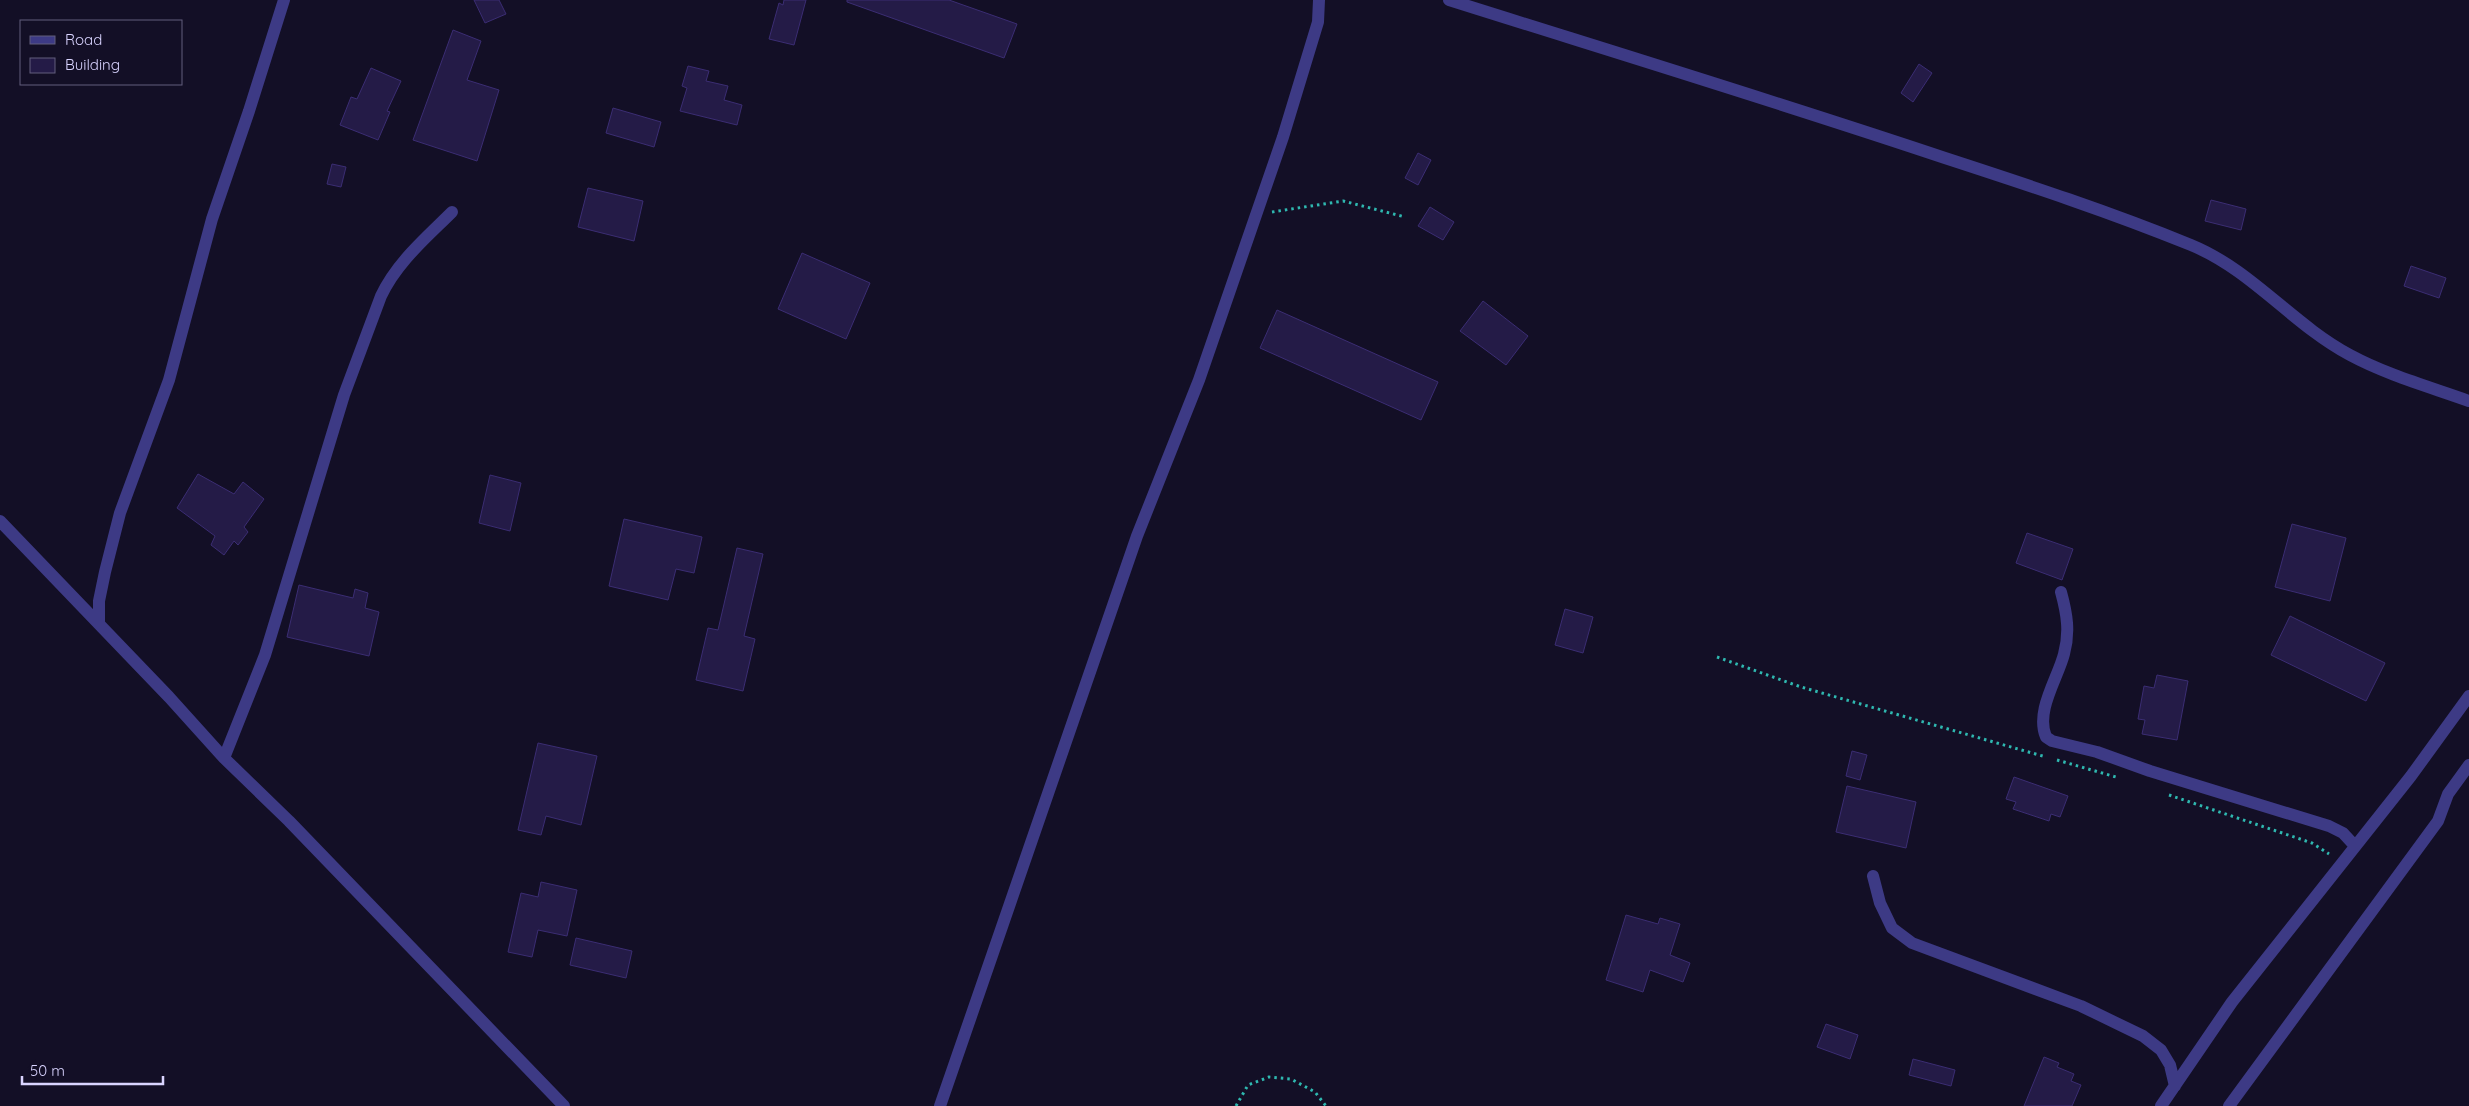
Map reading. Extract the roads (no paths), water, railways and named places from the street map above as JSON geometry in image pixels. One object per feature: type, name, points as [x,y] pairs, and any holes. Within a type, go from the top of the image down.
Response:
[{"type":"street","points":[[99,624],[99,601],[120,513],[169,380],[212,219],[250,112],[284,0]]},
{"type":"street","points":[[940,1106],[1137,536],[1199,380],[1257,214],[1318,22],[1319,0]]},
{"type":"street","points":[[1449,0],[1873,133],[2068,198],[2194,246],[2236,268],[2309,327],[2350,355],[2469,401]]},
{"type":"street","points":[[224,758],[265,655],[344,395],[381,296],[388,282],[407,257],[452,212]]},
{"type":"street","points":[[0,521],[224,758],[289,821],[564,1106]]},
{"type":"street","points":[[2061,592],[2068,615],[2068,633],[2064,654],[2047,702],[2043,723],[2046,737],[2052,741],[2097,752],[2150,771],[2329,826],[2343,833],[2355,846]]},
{"type":"street","points":[[2161,1106],[2232,1002],[2411,776],[2469,696]]},
{"type":"street","points":[[2229,1106],[2438,821],[2448,794],[2469,765]]},
{"type":"street","points":[[1873,876],[1880,903],[1892,928],[1912,943],[2081,1006],[2143,1036],[2161,1050],[2170,1065],[2175,1086]]}]
